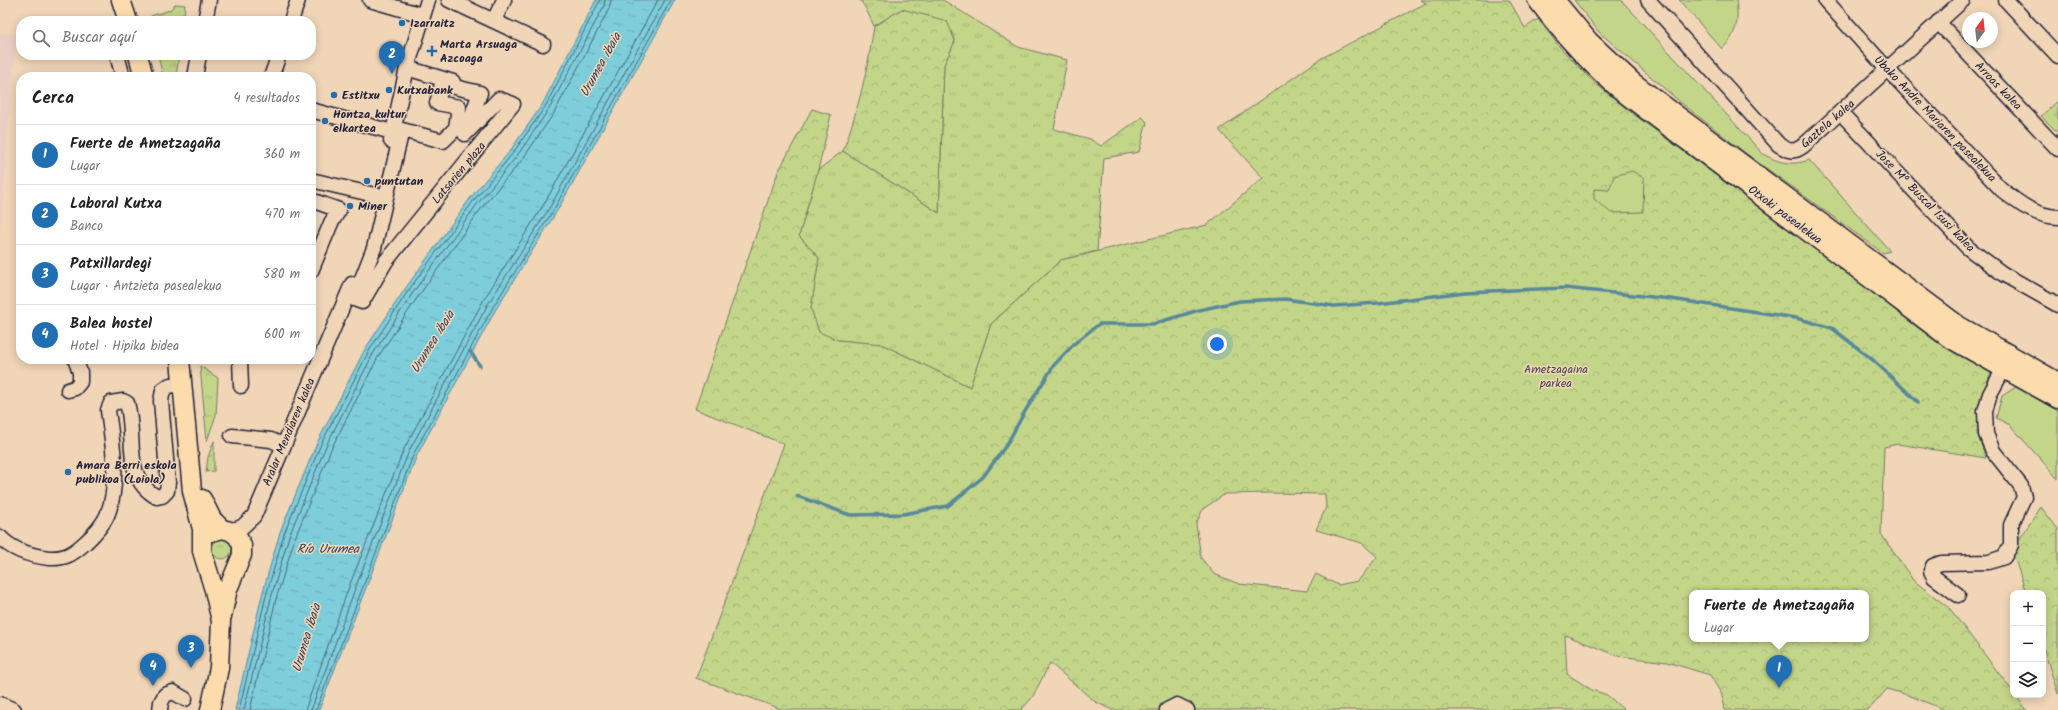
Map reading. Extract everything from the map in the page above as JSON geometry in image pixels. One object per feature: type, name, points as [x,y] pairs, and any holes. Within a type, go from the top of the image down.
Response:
[{"type":"main road","name":"Otxoki pasealekua","points":[[1537,0],[1578,51],[1602,76],[1625,94],[1941,331],[2058,399]]},
{"type":"main road","name":"Otxoki pasealekua","points":[[1555,0],[1589,41],[1634,83],[1958,325],[2058,382]]},
{"type":"main road","points":[[139,60],[143,72]]},
{"type":"main road","points":[[148,60],[151,72]]},
{"type":"main road","points":[[180,364],[192,491],[202,529],[204,542],[202,551],[209,565],[220,570],[231,567],[240,559]]},
{"type":"main road","points":[[189,364],[202,498],[212,519],[226,530],[237,536],[242,545],[240,559],[228,589],[221,620],[219,668],[210,710]]},
{"type":"main road","points":[[204,542],[213,532],[226,530]]},
{"type":"main road","points":[[206,560],[221,620]]},
{"type":"street","points":[[206,16],[209,0]]},
{"type":"street","points":[[293,16],[298,0]]},
{"type":"street","points":[[370,0],[422,15]]},
{"type":"street","name":"Aralar Mendiaren kalea","points":[[317,351],[369,243],[407,68],[422,15],[428,0]]},
{"type":"street","points":[[449,0],[543,44]]},
{"type":"street","points":[[494,20],[504,0]]},
{"type":"street","name":"Gaztela kalea","points":[[1648,0],[1779,145],[1788,150],[1797,150],[1888,70],[1963,0]]},
{"type":"street","name":"Ubako Andre Mariaren pasealekua","points":[[1825,0],[1888,70],[2001,189],[2022,206],[2046,216],[2058,217]]},
{"type":"street","points":[[2006,0],[2058,56]]},
{"type":"street","name":"Arroas kalea","points":[[1938,22],[2058,149]]},
{"type":"street","points":[[119,60],[122,72]]},
{"type":"street","points":[[196,72],[198,60]]},
{"type":"street","points":[[274,72],[277,60]]},
{"type":"street","points":[[407,68],[501,96]]},
{"type":"street","name":"Latsarien plaza","points":[[442,84],[480,93],[465,134],[499,99],[513,104],[386,261],[362,302],[354,298],[374,248],[402,130],[407,131],[443,141],[456,128],[459,107],[437,103],[442,84]]},
{"type":"street","points":[[316,111],[392,132]]},
{"type":"street","name":"Jose Mª Buscal Isusi kalea","points":[[1841,112],[1968,248],[2003,274],[2058,305]]},
{"type":"street","points":[[316,181],[379,196]]},
{"type":"street","points":[[316,202],[339,210],[316,260]]},
{"type":"street","points":[[68,390],[75,388],[80,382],[80,372],[77,364]]},
{"type":"street","points":[[240,364],[241,386]]},
{"type":"street","name":"Aralar Mendiaren kalea","points":[[226,530],[242,528],[254,516],[283,445],[312,364]]},
{"type":"street","points":[[1958,595],[1934,577],[1931,571],[1933,566],[1941,563],[1989,562],[2004,557],[2011,545],[2012,525],[2024,497],[2021,486],[1993,451],[1986,434],[1985,411],[1990,394],[2004,368]]},
{"type":"street","points":[[2,544],[27,554],[59,558],[72,554],[91,537],[108,514],[113,490],[113,454],[108,410],[111,403],[123,401],[127,403],[132,465],[138,479],[149,493],[157,497],[162,496],[167,491],[168,482],[161,401],[163,390],[170,385],[182,386]]},
{"type":"street","points":[[232,436],[271,440],[283,445]]},
{"type":"street","points":[[167,708],[161,702],[165,695],[173,692],[185,699]]},
{"type":"street","points":[[0,704],[14,710]]},
{"type":"street","points":[[1167,710],[1177,705],[1187,710]]},
{"type":"shaded area","points":[[0,33],[16,35],[0,231]]},
{"type":"green space","points":[[860,0],[943,0],[1018,47],[1067,60],[1054,129],[1090,139],[1101,146],[1142,117],[1147,122],[1139,152],[1104,158],[1097,251],[1061,260],[991,324],[970,387],[881,344],[838,340],[819,333],[811,309],[819,258],[799,236],[818,170],[843,151],[939,213],[944,65],[955,41],[902,9],[874,26]]},
{"type":"green space","name":"Ametzagaina parkea","points":[[1420,0],[1509,0],[1525,28],[1538,19],[1562,50],[1595,83],[1632,113],[1834,263],[1935,341],[1991,372],[1979,406],[1977,433],[1986,458],[1898,444],[1884,447],[1881,534],[1913,580],[1950,609],[2010,688],[2010,698],[2017,698],[2027,710],[1945,710],[1908,695],[1887,689],[1872,706],[1866,710],[1725,710],[1722,695],[1710,675],[1667,662],[1618,656],[1565,635],[1567,674],[1592,690],[1607,695],[1624,710],[1112,710],[1094,701],[1050,663],[1032,698],[1021,710],[784,710],[696,678],[784,444],[695,409],[778,172],[812,109],[831,115],[818,170],[799,236],[819,258],[811,309],[819,332],[838,340],[881,344],[970,387],[991,324],[1061,260],[1207,225],[1263,178],[1219,130],[1320,59],[1426,3]],"holes":[[[1225,494],[1325,494],[1326,507],[1316,530],[1362,543],[1377,557],[1358,581],[1338,585],[1316,574],[1307,591],[1239,584],[1214,574],[1201,558],[1196,524],[1203,509]]]},
{"type":"green space","points":[[1574,0],[1621,0],[1763,154],[1775,160],[1786,163],[1797,163],[1809,160],[1890,251],[1883,253],[1748,155],[1680,102],[1599,32]]},
{"type":"green space","points":[[1679,0],[1736,0],[1736,27],[1731,38],[1722,49]]},
{"type":"green space","points":[[175,4],[185,5],[184,14],[178,16],[151,16],[170,10]]},
{"type":"green space","points":[[902,9],[947,21],[955,41],[944,65],[939,213],[843,151],[862,89],[874,26]]},
{"type":"green space","points":[[159,60],[178,60],[177,72],[162,72]]},
{"type":"green space","points":[[2058,101],[2058,133],[2041,116]]},
{"type":"green space","points":[[1632,171],[1644,178],[1643,212],[1611,213],[1594,199],[1594,189],[1609,190],[1614,176]]},
{"type":"green space","points":[[200,366],[218,378],[216,415],[207,441]]},
{"type":"green space","points":[[2016,387],[2058,411],[2058,479],[2010,425],[1996,418],[2002,396]]},
{"type":"green space","points":[[214,441],[214,471],[206,472],[208,457]]},
{"type":"green space","points":[[2041,507],[2058,529],[2058,694],[2046,656],[2046,590],[2025,590],[2012,550]]},
{"type":"green space","points":[[222,539],[229,542],[232,549],[229,556],[222,559],[215,556],[212,549],[215,542]]},
{"type":"water","name":"Río Urumea","points":[[596,0],[675,0],[557,211],[496,309],[417,455],[319,710],[235,710],[262,595],[280,532],[317,443],[365,349],[405,289],[471,197],[510,151],[542,105]]},
{"type":"waterway","points":[[797,496],[850,515],[903,514],[948,506],[983,477],[1007,444],[1024,413],[1054,365],[1075,343],[1099,324],[1153,324],[1199,310],[1240,301],[1285,299],[1334,306],[1378,303],[1465,292],[1565,288],[1671,299],[1796,318],[1832,328],[1873,360],[1918,402]]},
{"type":"waterway","points":[[470,351],[480,366]]},
{"type":"place","name":"Izarraitz","points":[[402,23]]},
{"type":"place","name":"Marta Arsuaga Azcoaga","points":[[432,51]]},
{"type":"place","name":"Laboral Kutxa","points":[[392,74]]},
{"type":"place","name":"Kutxabank","points":[[389,90]]},
{"type":"place","name":"Estitxu","points":[[334,95]]},
{"type":"place","name":"Hontza kultur elkartea","points":[[325,121]]},
{"type":"place","name":"puntutan","points":[[367,181]]},
{"type":"place","name":"Miner","points":[[350,206]]},
{"type":"place","name":"Amara Berri eskola publikoa (Loiola)","points":[[68,472]]},
{"type":"place","name":"Patxillardegi","points":[[191,668]]},
{"type":"place","name":"Balea hostel","points":[[153,686]]},
{"type":"place","name":"Fuerte de Ametzagaña","points":[[1779,688]]},
{"type":"water label","name":"Urumea ibaia","points":[[601,65]]},
{"type":"water label","name":"Urumea ibaia","points":[[433,342]]},
{"type":"water label","name":"Urumea ibaia","points":[[307,638]]}]
